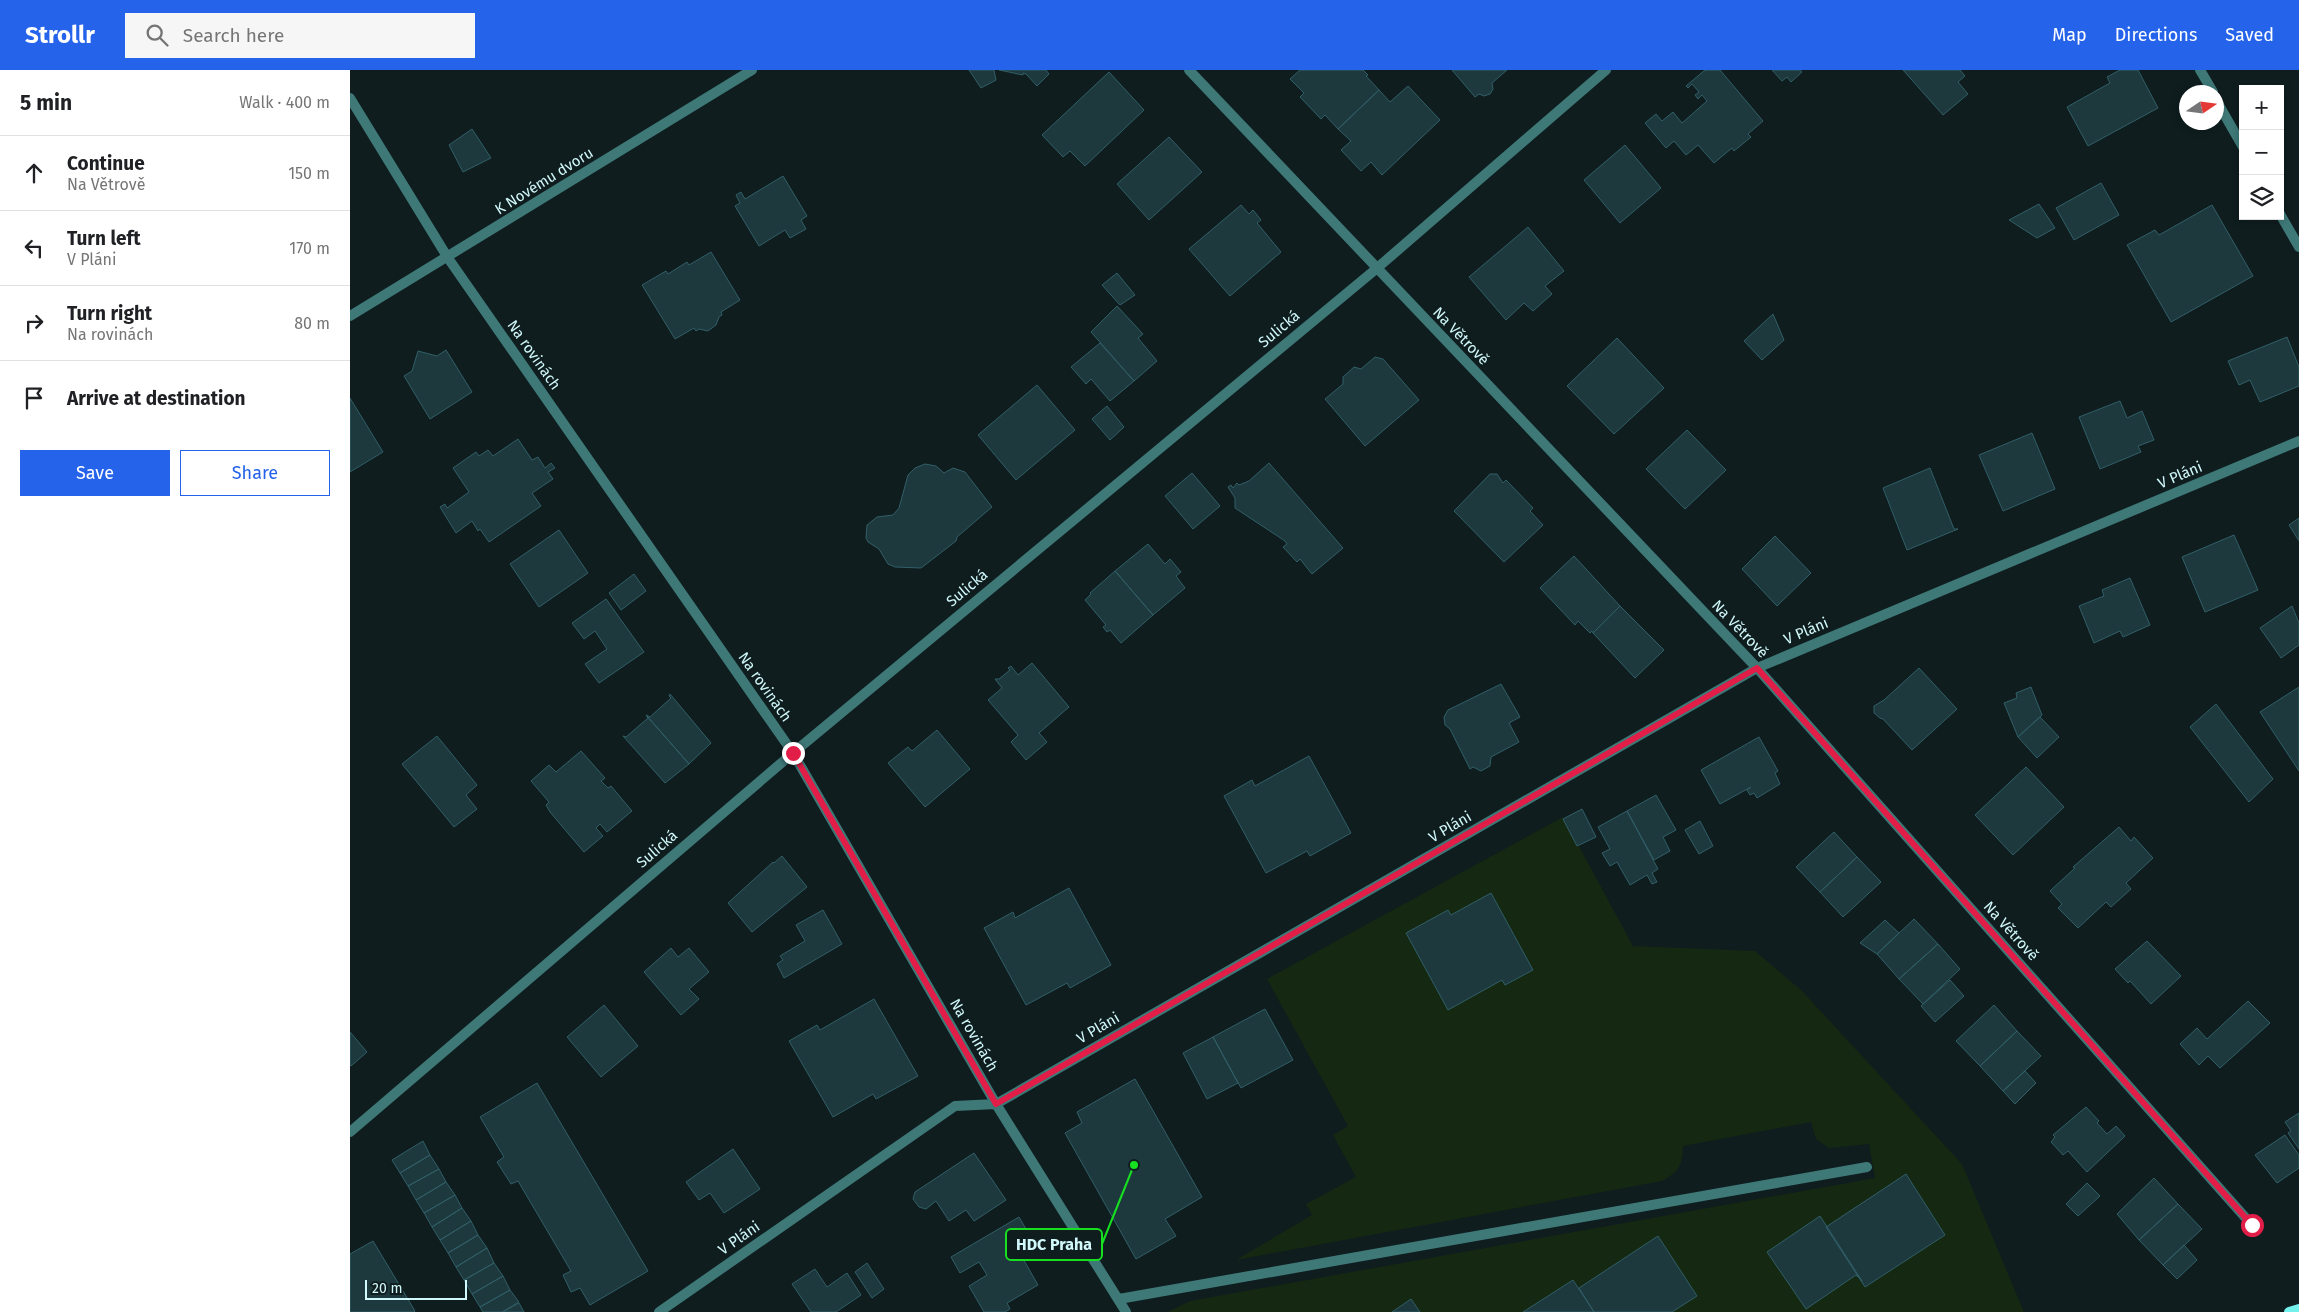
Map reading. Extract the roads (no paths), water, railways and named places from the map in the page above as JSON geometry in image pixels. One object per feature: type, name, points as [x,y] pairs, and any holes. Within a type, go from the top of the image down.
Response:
[{"type":"street","name":"K Novému dvoru","points":[[350,316],[448,258],[752,70]]},
{"type":"street","name":"Na Větrově","points":[[1189,70],[1757,668],[2252,1225]]},
{"type":"street","name":"Sulická","points":[[350,1132],[793,753],[1376,268],[1606,70]]},
{"type":"street","points":[[2200,70],[2209,85]]},
{"type":"street","name":"Na rovinách","points":[[350,98],[448,258],[793,753],[996,1104],[1126,1312]]},
{"type":"street","points":[[2224,114],[2239,139]]},
{"type":"street","points":[[2283,220],[2299,247]]},
{"type":"street","name":"V Pláni","points":[[659,1312],[955,1106],[996,1104],[1757,668],[2299,441]]},
{"type":"street","points":[[1119,1299],[1867,1166]]},
{"type":"street","points":[[2289,1312],[2299,1310]]},
{"type":"place","name":"HDC Praha","points":[[1134,1165]]}]
